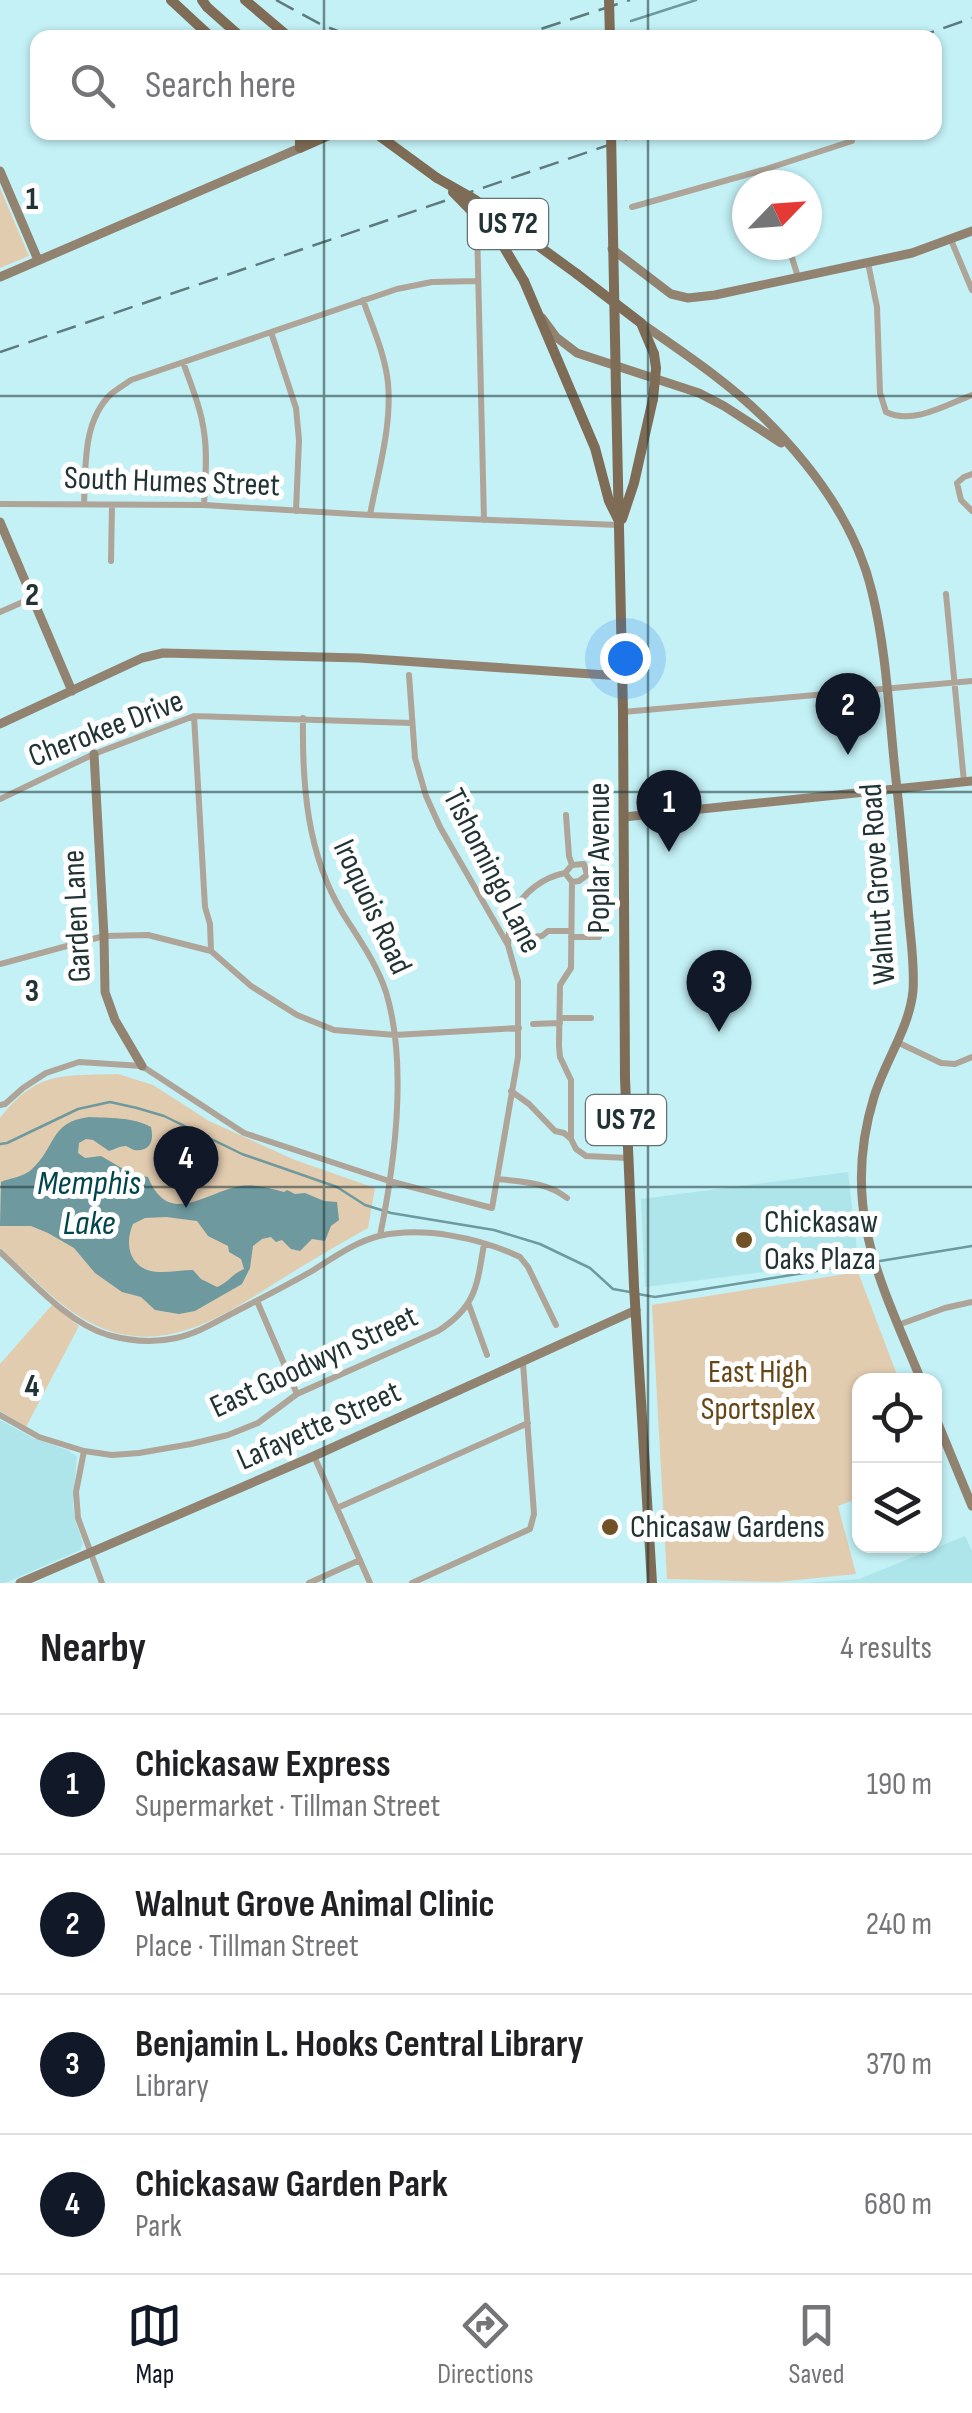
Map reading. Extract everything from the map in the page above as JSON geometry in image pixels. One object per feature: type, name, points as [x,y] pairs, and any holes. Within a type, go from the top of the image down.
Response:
[{"type":"main road","points":[[171,0],[203,30]]},
{"type":"main road","points":[[202,0],[233,30]]},
{"type":"main road","points":[[245,0],[281,30]]},
{"type":"main road","points":[[610,0],[610,30]]},
{"type":"main road","points":[[300,140],[300,148]]},
{"type":"main road","points":[[0,277],[318,140]]},
{"type":"main road","name":"US 72","points":[[385,140],[474,199],[641,322],[654,354],[656,384],[634,483],[620,525]]},
{"type":"main road","name":"Poplar Avenue","points":[[611,140],[623,712],[625,1079],[652,1583]]},
{"type":"main road","points":[[0,170],[38,260]]},
{"type":"main road","name":"US 72","points":[[438,178],[491,230],[524,281],[595,448],[609,501],[620,525]]},
{"type":"main road","points":[[612,249],[671,294],[688,298],[912,253],[972,232]]},
{"type":"main road","name":"Walnut Grove Road","points":[[538,311],[556,337],[578,353],[700,394],[792,450]]},
{"type":"main road","name":"Walnut Grove Road","points":[[641,322],[762,415],[826,491],[855,540],[872,588],[898,790],[913,991],[908,1013],[874,1094],[862,1168],[862,1208],[871,1256],[918,1373]]},
{"type":"main road","points":[[0,522],[72,691]]},
{"type":"main road","points":[[0,724],[142,658],[163,654],[359,658],[621,676]]},
{"type":"main road","name":"Garden Lane","points":[[94,754],[105,992],[121,1032],[142,1066]]},
{"type":"main road","points":[[624,817],[968,782]]},
{"type":"main road","name":"Lafayette Street","points":[[20,1583],[314,1456],[636,1310]]},
{"type":"main road","points":[[942,1433],[972,1506]]},
{"type":"street","points":[[763,170],[852,141]]},
{"type":"street","points":[[632,207],[732,179]]},
{"type":"street","points":[[477,226],[484,520]]},
{"type":"street","points":[[951,240],[972,290]]},
{"type":"street","points":[[793,260],[798,277]]},
{"type":"street","points":[[868,262],[877,307],[880,393],[886,412],[908,418],[972,395]]},
{"type":"street","points":[[84,504],[86,449],[92,424],[109,395],[132,380],[363,300],[432,282],[478,281]]},
{"type":"street","points":[[363,300],[388,380],[389,416],[370,515]]},
{"type":"street","points":[[271,332],[296,408],[296,511]]},
{"type":"street","points":[[183,362],[204,430],[204,505]]},
{"type":"street","points":[[972,474],[958,483],[961,500],[972,511]]},
{"type":"street","name":"South Humes Street","points":[[0,504],[204,505],[620,525]]},
{"type":"street","points":[[111,561],[112,505]]},
{"type":"street","points":[[946,594],[968,782]]},
{"type":"street","points":[[0,612],[33,598]]},
{"type":"street","name":"Tishomingo Lane","points":[[389,1181],[492,1208],[518,1057],[518,981],[508,946],[430,807],[418,774],[408,675]]},
{"type":"street","points":[[623,712],[972,681]]},
{"type":"street","points":[[194,716],[205,907],[212,950]]},
{"type":"street","name":"Cherokee Drive","points":[[0,799],[94,754],[194,716],[412,723]]},
{"type":"street","name":"Iroquois Road","points":[[303,718],[310,826],[319,866],[341,911],[366,946],[385,990],[396,1035],[398,1090],[380,1236]]},
{"type":"street","points":[[566,815],[572,864]]},
{"type":"street","points":[[508,946],[512,914],[525,894],[565,873],[572,864]]},
{"type":"street","points":[[572,864],[584,864],[587,874],[572,882]]},
{"type":"street","points":[[565,873],[572,882],[571,934],[570,968],[560,985],[560,1057],[571,1080],[571,1138],[576,1149],[586,1156],[628,1158]]},
{"type":"street","points":[[530,938],[548,932],[600,937]]},
{"type":"street","points":[[0,964],[104,936],[148,935],[212,950],[251,986],[297,1015],[334,1030],[396,1035],[519,1028]]},
{"type":"street","points":[[533,1024],[591,1018]]},
{"type":"street","points":[[897,1042],[941,1063],[955,1064],[972,1058]]},
{"type":"street","points":[[2,1107],[46,1073],[78,1062],[142,1066],[244,1134],[389,1181]]},
{"type":"street","points":[[512,1092],[555,1132],[571,1138]]},
{"type":"street","points":[[498,1179],[535,1183],[556,1189],[567,1198]]},
{"type":"street","points":[[0,1252],[83,1324],[106,1334],[140,1341],[199,1331],[342,1252],[380,1236],[450,1236],[520,1257],[556,1325]]},
{"type":"street","points":[[484,1244],[469,1305],[488,1356]]},
{"type":"street","points":[[257,1301],[298,1394]]},
{"type":"street","points":[[898,1324],[972,1302]]},
{"type":"street","name":"East Goodwyn Street","points":[[0,1416],[38,1437],[112,1455],[228,1436],[258,1423],[298,1394],[438,1331],[469,1305]]},
{"type":"street","points":[[412,1583],[530,1529],[534,1514],[523,1362]]},
{"type":"street","points":[[337,1508],[528,1423]]},
{"type":"street","points":[[84,1451],[76,1492],[78,1518],[102,1583]]},
{"type":"street","points":[[314,1456],[370,1583]]},
{"type":"street","points":[[309,1583],[360,1560]]},
{"type":"shaded area","points":[[848,1172],[858,1260],[645,1287],[641,1199]]},
{"type":"shaded area","points":[[0,1420],[77,1456],[73,1504],[83,1544],[80,1550],[5,1583],[0,1583]]},
{"type":"shaded area","points":[[965,1536],[972,1551],[972,1583],[804,1583],[859,1579],[923,1553],[942,1553],[942,1545]]},
{"type":"green space","points":[[0,188],[29,256],[0,268]]},
{"type":"green space","points":[[118,1074],[153,1085],[209,1121],[295,1160],[375,1188],[368,1228],[193,1328],[143,1337],[116,1333],[77,1315],[0,1248],[0,1118],[27,1091],[52,1079]]},
{"type":"green space","name":"East High Sportsplex","points":[[858,1272],[896,1373],[852,1373],[852,1501],[838,1506],[856,1574],[777,1582],[667,1579],[652,1305]]},
{"type":"green space","points":[[52,1305],[79,1326],[26,1427],[0,1411],[0,1364]]},
{"type":"water","name":"Memphis Lake","points":[[121,1119],[151,1127],[151,1141],[144,1149],[126,1146],[109,1151],[86,1139],[79,1143],[78,1153],[85,1158],[101,1156],[132,1174],[148,1177],[165,1200],[187,1203],[236,1187],[254,1186],[337,1202],[339,1220],[331,1226],[325,1241],[312,1239],[300,1251],[282,1240],[262,1239],[253,1246],[250,1268],[242,1284],[195,1311],[179,1314],[155,1310],[141,1297],[122,1292],[95,1273],[74,1248],[48,1233],[31,1226],[0,1226],[1,1182],[31,1170],[60,1130],[76,1120]],"holes":[[[166,1217],[197,1221],[208,1236],[228,1246],[229,1252],[241,1259],[244,1269],[221,1285],[217,1287],[201,1279],[193,1270],[151,1271],[133,1258],[129,1245],[133,1224],[145,1218]]]},
{"type":"waterway","points":[[631,21],[696,0]]},
{"type":"waterway","points":[[0,1144],[78,1109],[110,1102],[137,1108],[164,1116],[242,1154],[337,1187],[365,1205],[494,1230],[540,1244],[590,1268],[613,1289],[630,1292]]},
{"type":"waterway","points":[[880,1261],[972,1246]]},
{"type":"waterway","points":[[638,1294],[655,1297],[872,1262]]},
{"type":"railway","points":[[276,0],[335,30]]},
{"type":"railway","points":[[538,30],[630,0]]},
{"type":"railway","points":[[938,30],[972,18]]},
{"type":"railway","points":[[0,352],[623,140]]},
{"type":"place","name":"Walnut Grove Animal Clinic","points":[[848,755]]},
{"type":"place","name":"Chickasaw Express","points":[[669,852]]},
{"type":"place","name":"Benjamin L. Hooks Central Library","points":[[719,1032]]},
{"type":"place","name":"Chickasaw Garden Park","points":[[186,1208]]},
{"type":"place","name":"Chickasaw Oaks Plaza","points":[[744,1240]]},
{"type":"place","name":"Chicasaw Gardens","points":[[610,1527]]}]
